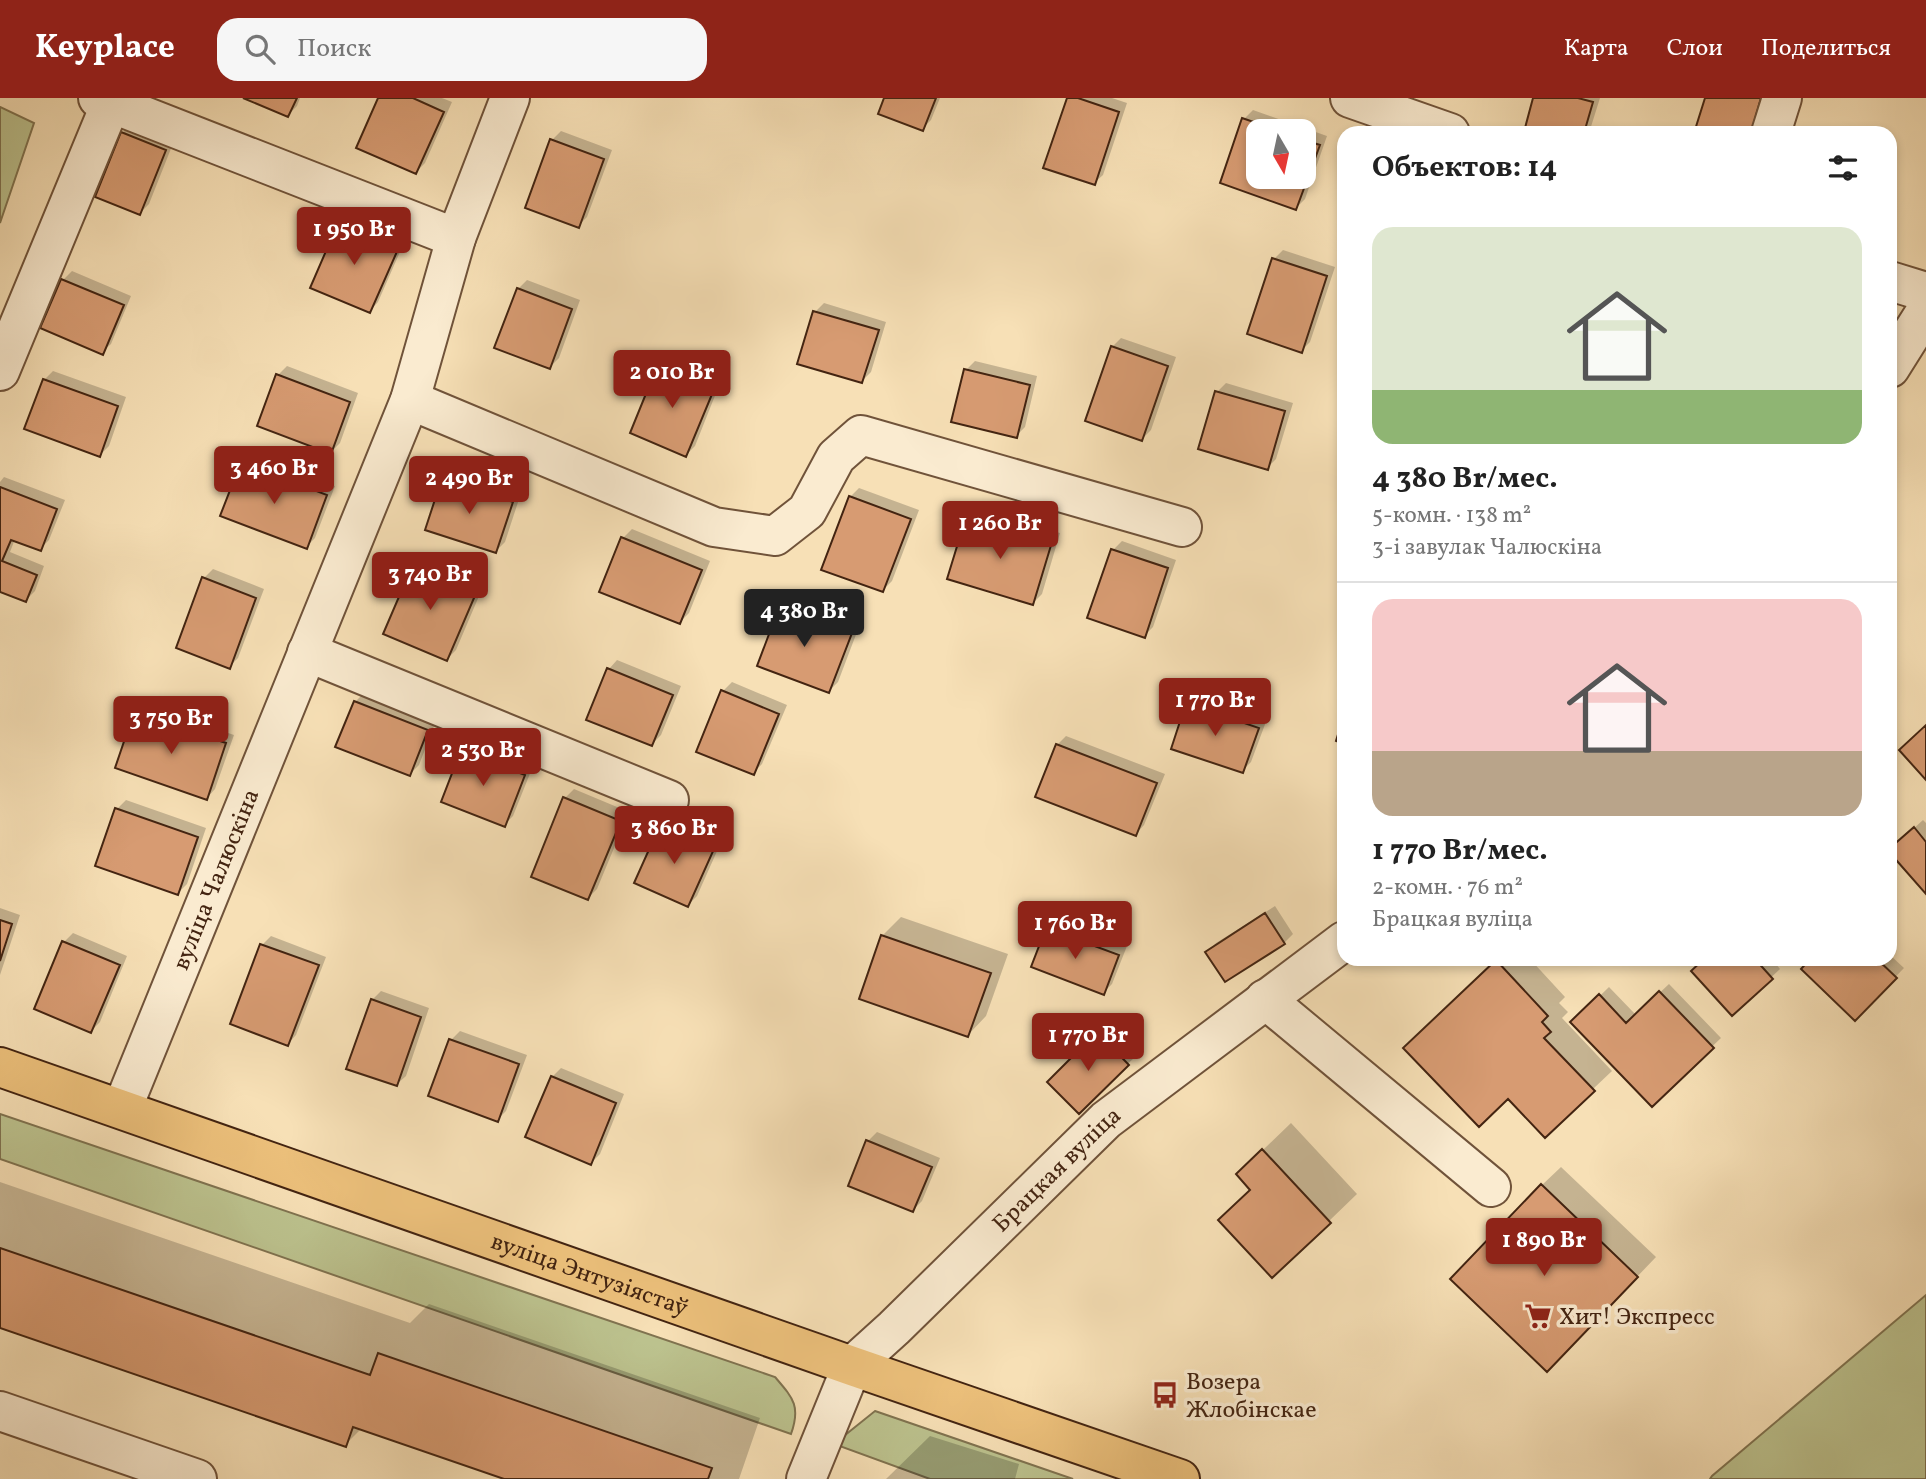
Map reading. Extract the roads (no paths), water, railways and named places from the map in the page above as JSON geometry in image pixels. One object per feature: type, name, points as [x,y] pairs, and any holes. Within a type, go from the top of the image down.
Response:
[{"type":"main road","name":"вуліца Энтузіястаў","points":[[0,1067],[1180,1479]]},
{"type":"street","name":"вуліца Чалюскіна","points":[[122,1109],[410,400],[456,238],[510,98]]},
{"type":"street","points":[[1350,98],[1430,126]]},
{"type":"street","points":[[1773,126],[1782,98]]},
{"type":"street","points":[[0,372],[105,101],[456,238]]},
{"type":"street","points":[[1897,283],[1926,292]]},
{"type":"street","points":[[1897,357],[1926,311]]},
{"type":"street","points":[[410,400],[714,527],[775,536],[807,511],[836,457],[861,435],[1182,527]]},
{"type":"street","points":[[307,652],[669,800]]},
{"type":"street","name":"Брацкая вуліца","points":[[852,1366],[1106,1120],[1337,946]]},
{"type":"street","points":[[1265,999],[1491,1187]]},
{"type":"street","points":[[806,1479],[852,1366]]},
{"type":"street","points":[[0,1411],[197,1479]]},
{"type":"place","name":"Хит! Экспресс","points":[[1538,1316]]},
{"type":"place","name":"Возера Жлобінскае","points":[[1165,1395]]}]
